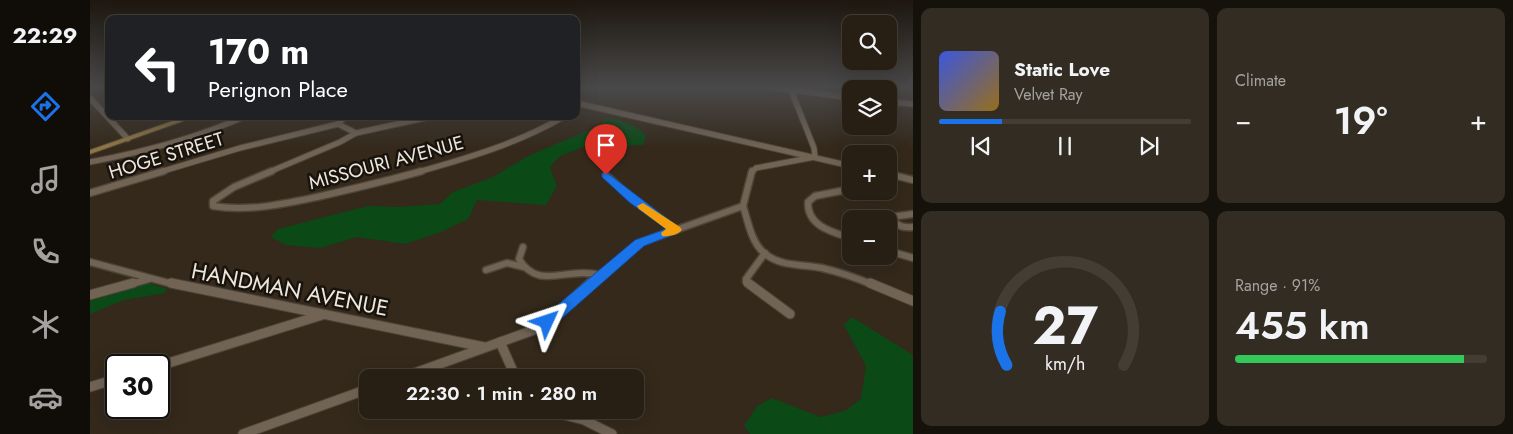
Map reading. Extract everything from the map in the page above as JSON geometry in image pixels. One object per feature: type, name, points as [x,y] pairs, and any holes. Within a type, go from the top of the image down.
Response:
[{"type":"main road","points":[[90,152],[183,120]]},
{"type":"street","points":[[592,107],[842,164]]},
{"type":"street","points":[[798,107],[814,148],[815,157]]},
{"type":"street","points":[[110,120],[128,139]]},
{"type":"street","points":[[90,162],[162,147],[220,128],[237,120]]},
{"type":"street","points":[[342,120],[338,124],[356,133],[416,120]]},
{"type":"street","name":"MISSOURI AVENUE","points":[[356,133],[340,142],[234,188],[213,201],[213,206],[222,210],[251,209],[371,184],[441,166],[494,148],[558,120]]},
{"type":"street","name":"HOGE STREET","points":[[91,191],[240,148],[338,124]]},
{"type":"street","points":[[815,157],[756,168],[752,171],[743,206],[750,229],[765,253],[775,260],[790,264],[827,269],[913,301]]},
{"type":"street","points":[[606,175],[633,199],[676,230]]},
{"type":"street","points":[[897,176],[913,180]]},
{"type":"street","points":[[842,191],[815,196],[808,202],[807,210],[813,219],[826,230],[842,235]]},
{"type":"street","points":[[425,369],[542,327],[639,243],[743,206]]},
{"type":"street","points":[[913,214],[891,217],[892,221],[899,226],[913,227]]},
{"type":"street","points":[[523,247],[519,259],[524,268]]},
{"type":"street","points":[[765,253],[749,273],[746,282],[790,314]]},
{"type":"street","points":[[897,253],[913,258]]},
{"type":"street","name":"HANDMAN AVENUE","points":[[90,262],[186,287],[485,347]]},
{"type":"street","points":[[486,270],[507,263],[546,277],[579,273],[602,275]]},
{"type":"street","points":[[90,295],[150,278]]},
{"type":"street","points":[[170,363],[324,314]]},
{"type":"street","points":[[500,342],[512,369]]},
{"type":"street","points":[[90,387],[105,382]]},
{"type":"street","points":[[243,434],[359,392]]},
{"type":"street","points":[[580,419],[612,434]]},
{"type":"green space","points":[[605,118],[622,121],[638,128],[646,136],[643,145],[614,146],[594,143],[560,156],[550,167],[557,186],[546,205],[477,200],[468,219],[441,232],[405,244],[357,237],[320,248],[286,245],[271,237],[278,229],[368,206],[400,207],[440,204],[453,192],[493,177],[528,156],[598,126]]},
{"type":"green space","points":[[149,283],[167,289],[165,293],[124,300],[90,314],[90,301]]},
{"type":"green space","points":[[852,317],[913,355],[913,434],[750,434],[744,426],[757,406],[772,398],[820,417],[845,411],[861,399],[866,366],[844,325]]},
{"type":"slow traffic","points":[[643,206],[676,230],[667,233]]},
{"type":"route","points":[[547,322],[639,243],[676,230],[633,199],[606,175]]}]
